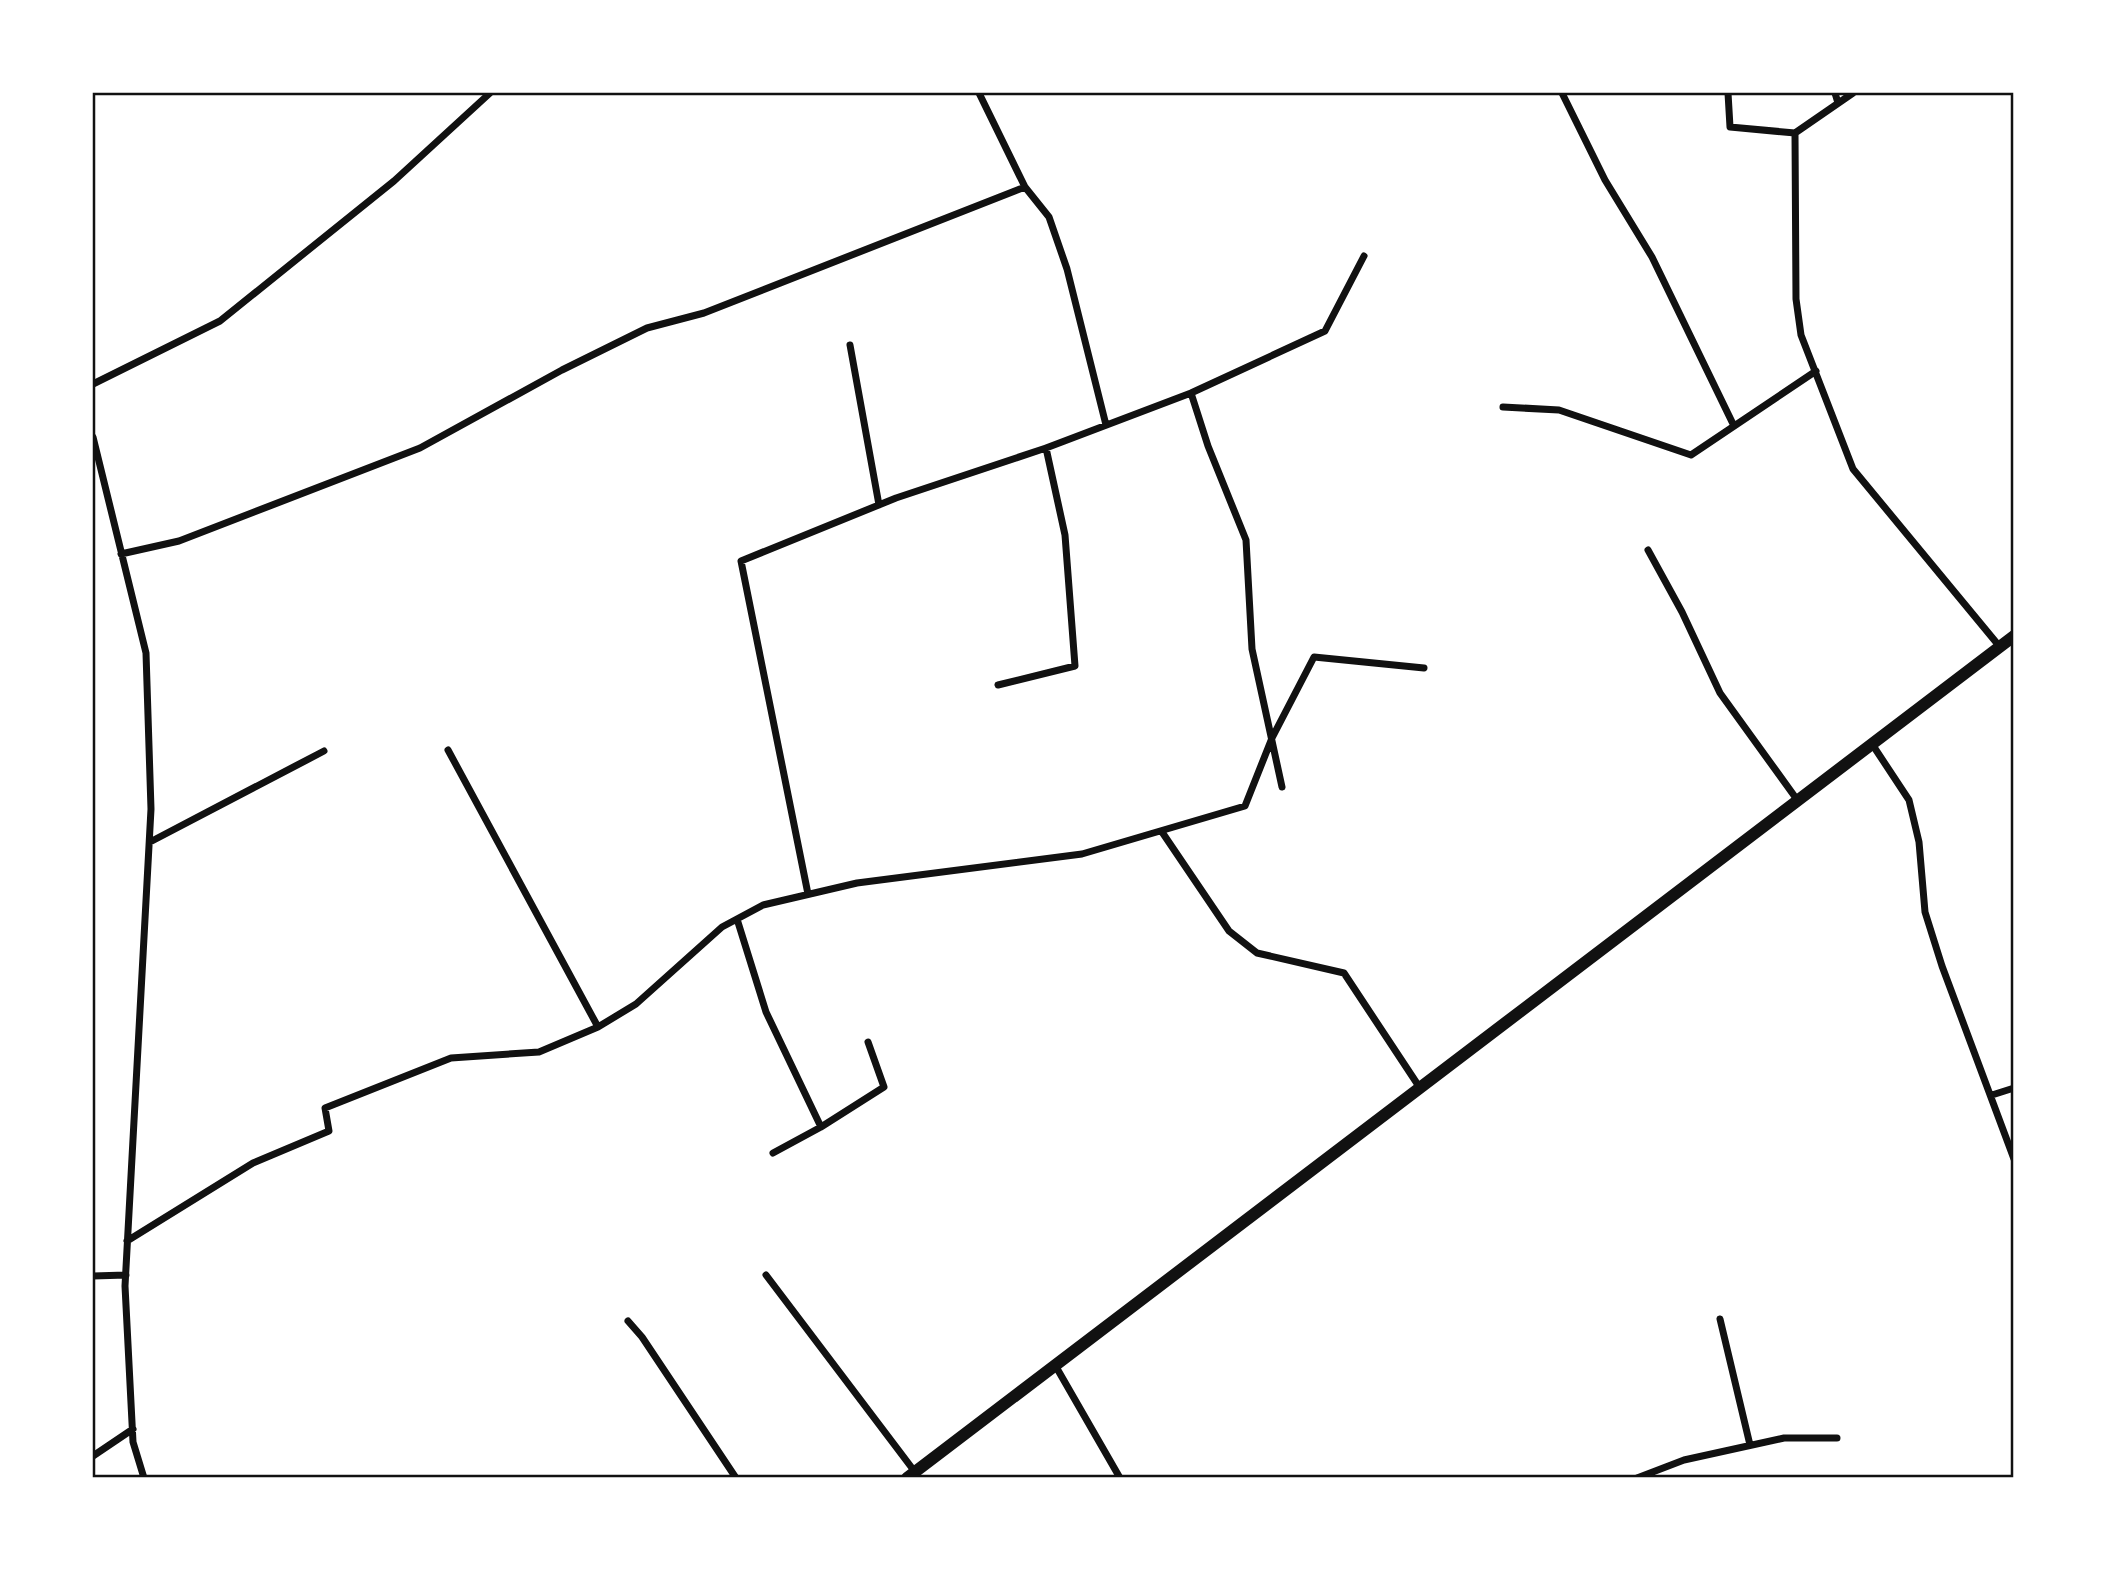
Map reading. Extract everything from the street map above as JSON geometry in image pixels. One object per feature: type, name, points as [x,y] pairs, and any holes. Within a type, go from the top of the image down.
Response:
[{"type":"street","points":[[93,384],[220,321],[394,181],[490,93]]},
{"type":"street","points":[[979,93],[1025,187],[1049,216],[1067,269],[1105,425]]},
{"type":"street","points":[[1562,93],[1605,180],[1652,257],[1734,426]]},
{"type":"street","points":[[1728,93],[1730,127],[1795,134],[1853,93]]},
{"type":"street","points":[[1835,93],[1838,103]]},
{"type":"street","points":[[1795,134],[1796,299],[1801,335],[1853,469],[2000,647]]},
{"type":"street","points":[[121,554],[179,541],[420,448],[562,370],[647,328],[704,313],[1025,187]]},
{"type":"street","points":[[808,894],[741,561],[879,505],[1046,448],[1191,393],[1325,331],[1364,256]]},
{"type":"street","points":[[850,345],[879,505]]},
{"type":"street","points":[[1503,407],[1559,410],[1691,455],[1816,371]]},
{"type":"street","points":[[1191,393],[1208,446],[1246,540],[1252,649],[1282,787]]},
{"type":"street","points":[[93,437],[146,653],[151,809],[126,1275],[133,1442],[144,1478]]},
{"type":"street","points":[[998,685],[1075,666],[1065,535],[1046,448]]},
{"type":"street","points":[[1648,550],[1682,612],[1720,693],[1798,801]]},
{"type":"street","points":[[766,1275],[911,1475],[2014,636]]},
{"type":"street","points":[[127,1241],[253,1163],[329,1130],[325,1108],[451,1058],[539,1052],[598,1027],[636,1004],[722,927],[763,905],[883,879],[1082,854],[1245,806],[1272,738],[1314,657],[1424,668]]},
{"type":"street","points":[[1872,744],[1909,800],[1919,842],[1925,912],[1942,966],[2014,1159]]},
{"type":"street","points":[[448,750],[598,1027]]},
{"type":"street","points":[[149,842],[324,751]]},
{"type":"street","points":[[1162,832],[1229,931],[1258,953],[1344,973],[1420,1088]]},
{"type":"street","points":[[737,919],[766,1012],[821,1127]]},
{"type":"street","points":[[773,1153],[821,1127],[884,1087],[868,1042]]},
{"type":"street","points":[[1992,1095],[2014,1088]]},
{"type":"street","points":[[93,1276],[126,1275]]},
{"type":"street","points":[[1720,1319],[1750,1445]]},
{"type":"street","points":[[628,1321],[642,1337],[736,1478]]},
{"type":"street","points":[[1055,1366],[1120,1478]]},
{"type":"street","points":[[93,1456],[132,1429]]},
{"type":"street","points":[[1637,1478],[1659,1474],[1684,1460],[1784,1438],[1837,1438]]}]
